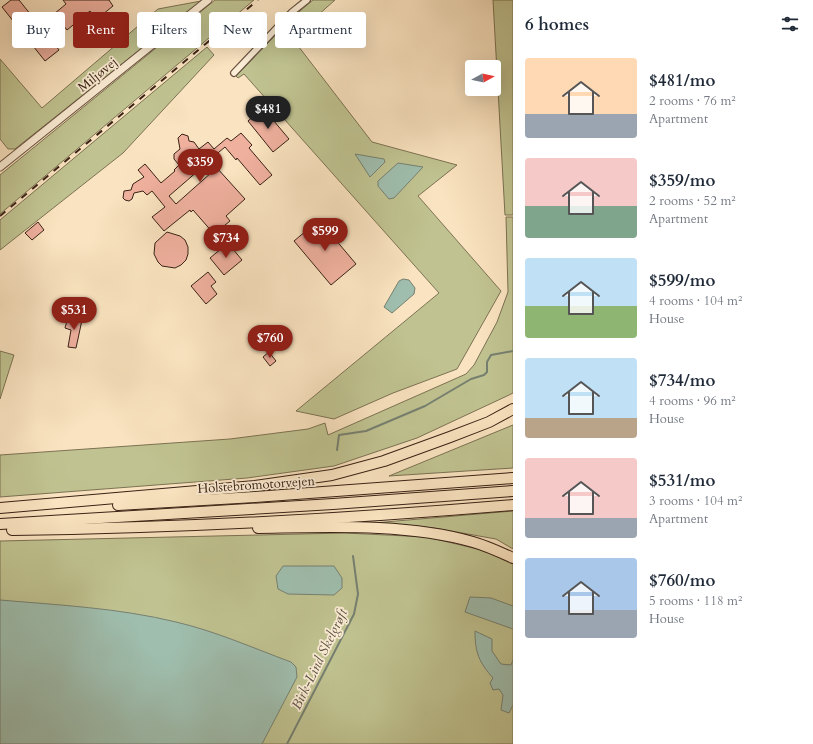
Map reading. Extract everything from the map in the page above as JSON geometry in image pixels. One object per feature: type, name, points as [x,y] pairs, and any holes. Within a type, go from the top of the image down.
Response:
[{"type":"highway","points":[[426,445],[485,418],[513,402]]},
{"type":"highway","points":[[0,508],[255,486],[332,475],[384,461],[450,437],[489,422],[513,409]]},
{"type":"highway","name":"Holstebromotorvejen","points":[[0,512],[263,496],[513,478]]},
{"type":"highway","name":"Holstebromotorvejen","points":[[0,524],[333,504],[513,491]]},
{"type":"highway","points":[[152,528],[432,512],[513,505]]},
{"type":"highway","points":[[0,530],[355,528],[424,532],[474,542],[513,558]]},
{"type":"street","name":"Miljøvej","points":[[0,167],[208,0]]},
{"type":"street","points":[[234,73],[292,12],[307,0]]},
{"type":"green space","points":[[215,0],[254,0],[240,12],[209,12],[209,38],[201,45],[200,12]]},
{"type":"green space","points":[[313,0],[335,0],[321,12],[299,12]]},
{"type":"green space","points":[[493,0],[513,0],[513,215],[505,215],[498,96],[501,96],[501,60],[496,60]]},
{"type":"green space","points":[[201,1],[187,12],[154,12],[158,9]]},
{"type":"green space","points":[[137,27],[137,48],[142,48],[15,149],[8,149],[0,139],[0,59],[42,108],[112,48],[129,48],[129,34]]},
{"type":"green space","points":[[275,36],[275,48],[300,48],[372,142],[457,165],[418,196],[501,291],[457,369],[393,393],[334,419],[296,411],[439,293],[244,74],[238,78],[236,76],[263,48],[267,48],[267,44]]},
{"type":"green space","points":[[207,47],[214,55],[123,153],[0,250],[0,220]]},
{"type":"green space","points":[[156,48],[197,48],[0,214],[0,175]]},
{"type":"green space","points":[[506,217],[513,217],[513,393],[417,438],[334,466],[247,478],[0,497],[0,455],[230,439],[308,429],[325,423],[328,435],[466,374],[474,365],[497,322],[508,292]]},
{"type":"green space","points":[[0,351],[14,355],[0,399]]},
{"type":"green space","points":[[513,425],[513,468],[389,476]]},
{"type":"green space","points":[[513,511],[513,549],[496,539],[434,528],[373,523]]},
{"type":"green space","points":[[345,533],[427,537],[490,552],[513,564],[513,744],[0,744],[0,541]]},
{"type":"shaded area","points":[[355,154],[384,159],[385,162],[370,177]]},
{"type":"shaded area","points":[[398,163],[423,167],[394,198],[389,199],[378,186],[378,181]]},
{"type":"shaded area","points":[[403,279],[409,280],[415,288],[414,294],[392,313],[384,307],[399,281]]},
{"type":"shaded area","points":[[283,566],[334,566],[342,578],[342,588],[334,595],[288,594],[278,589],[276,576]]},
{"type":"shaded area","points":[[470,597],[491,598],[513,606],[513,629],[465,612]]},
{"type":"shaded area","points":[[0,600],[111,610],[154,617],[191,626],[220,635],[291,662],[296,667],[297,677],[262,744],[0,744]]},
{"type":"shaded area","points":[[475,631],[492,639],[492,651],[501,664],[511,665],[513,660],[513,705],[509,713],[501,710],[503,695],[499,689],[493,690],[490,683],[493,678],[481,662],[477,651]]},
{"type":"building","points":[[11,0],[19,0],[29,12],[12,12],[12,20],[2,7]]},
{"type":"building","points":[[63,0],[109,0],[113,6],[106,12],[73,12],[73,25],[67,30],[65,28],[65,12],[56,12],[66,4]]},
{"type":"building","points":[[35,48],[57,48],[59,50],[45,61]]},
{"type":"building","points":[[263,108],[289,139],[273,152],[248,121]]},
{"type":"building","points":[[241,133],[252,145],[249,148],[272,175],[260,185],[237,158],[236,160],[225,147],[212,158],[219,166],[217,168],[245,199],[226,216],[230,221],[214,234],[193,210],[191,212],[190,210],[164,231],[152,217],[165,207],[152,191],[147,195],[143,191],[134,193],[132,199],[129,201],[123,198],[124,191],[131,190],[133,184],[144,177],[138,170],[145,164],[161,183],[175,171],[174,170],[179,165],[174,159],[174,154],[180,149],[178,138],[182,134],[188,136],[189,141],[194,142],[199,149],[208,142],[214,149],[227,138],[231,141]],"holes":[[[206,164],[212,172],[176,204],[169,196]]]},
{"type":"building","points":[[319,220],[356,264],[331,285],[294,241]]},
{"type":"building","points":[[38,222],[44,230],[32,240],[25,233]]},
{"type":"building","points":[[167,232],[180,236],[185,240],[188,247],[186,260],[175,268],[162,266],[154,254],[155,243]]},
{"type":"building","points":[[228,243],[242,260],[224,275],[210,258]]},
{"type":"building","points":[[208,272],[216,282],[211,286],[217,294],[206,304],[191,286]]},
{"type":"building","points":[[68,317],[82,320],[76,348],[68,347],[71,330],[65,328]]},
{"type":"building","points":[[269,352],[276,361],[270,366],[263,357]]},
{"type":"waterway","name":"Birk-Lind Skelgrøft","points":[[337,450],[339,435],[366,431],[425,406],[471,379],[484,375],[487,372],[487,362],[491,355],[513,351]]},
{"type":"waterway","name":"Birk-Lind Skelgrøft","points":[[287,744],[354,614],[358,594],[353,556]]},
{"type":"railway","points":[[0,216],[258,0]]}]
